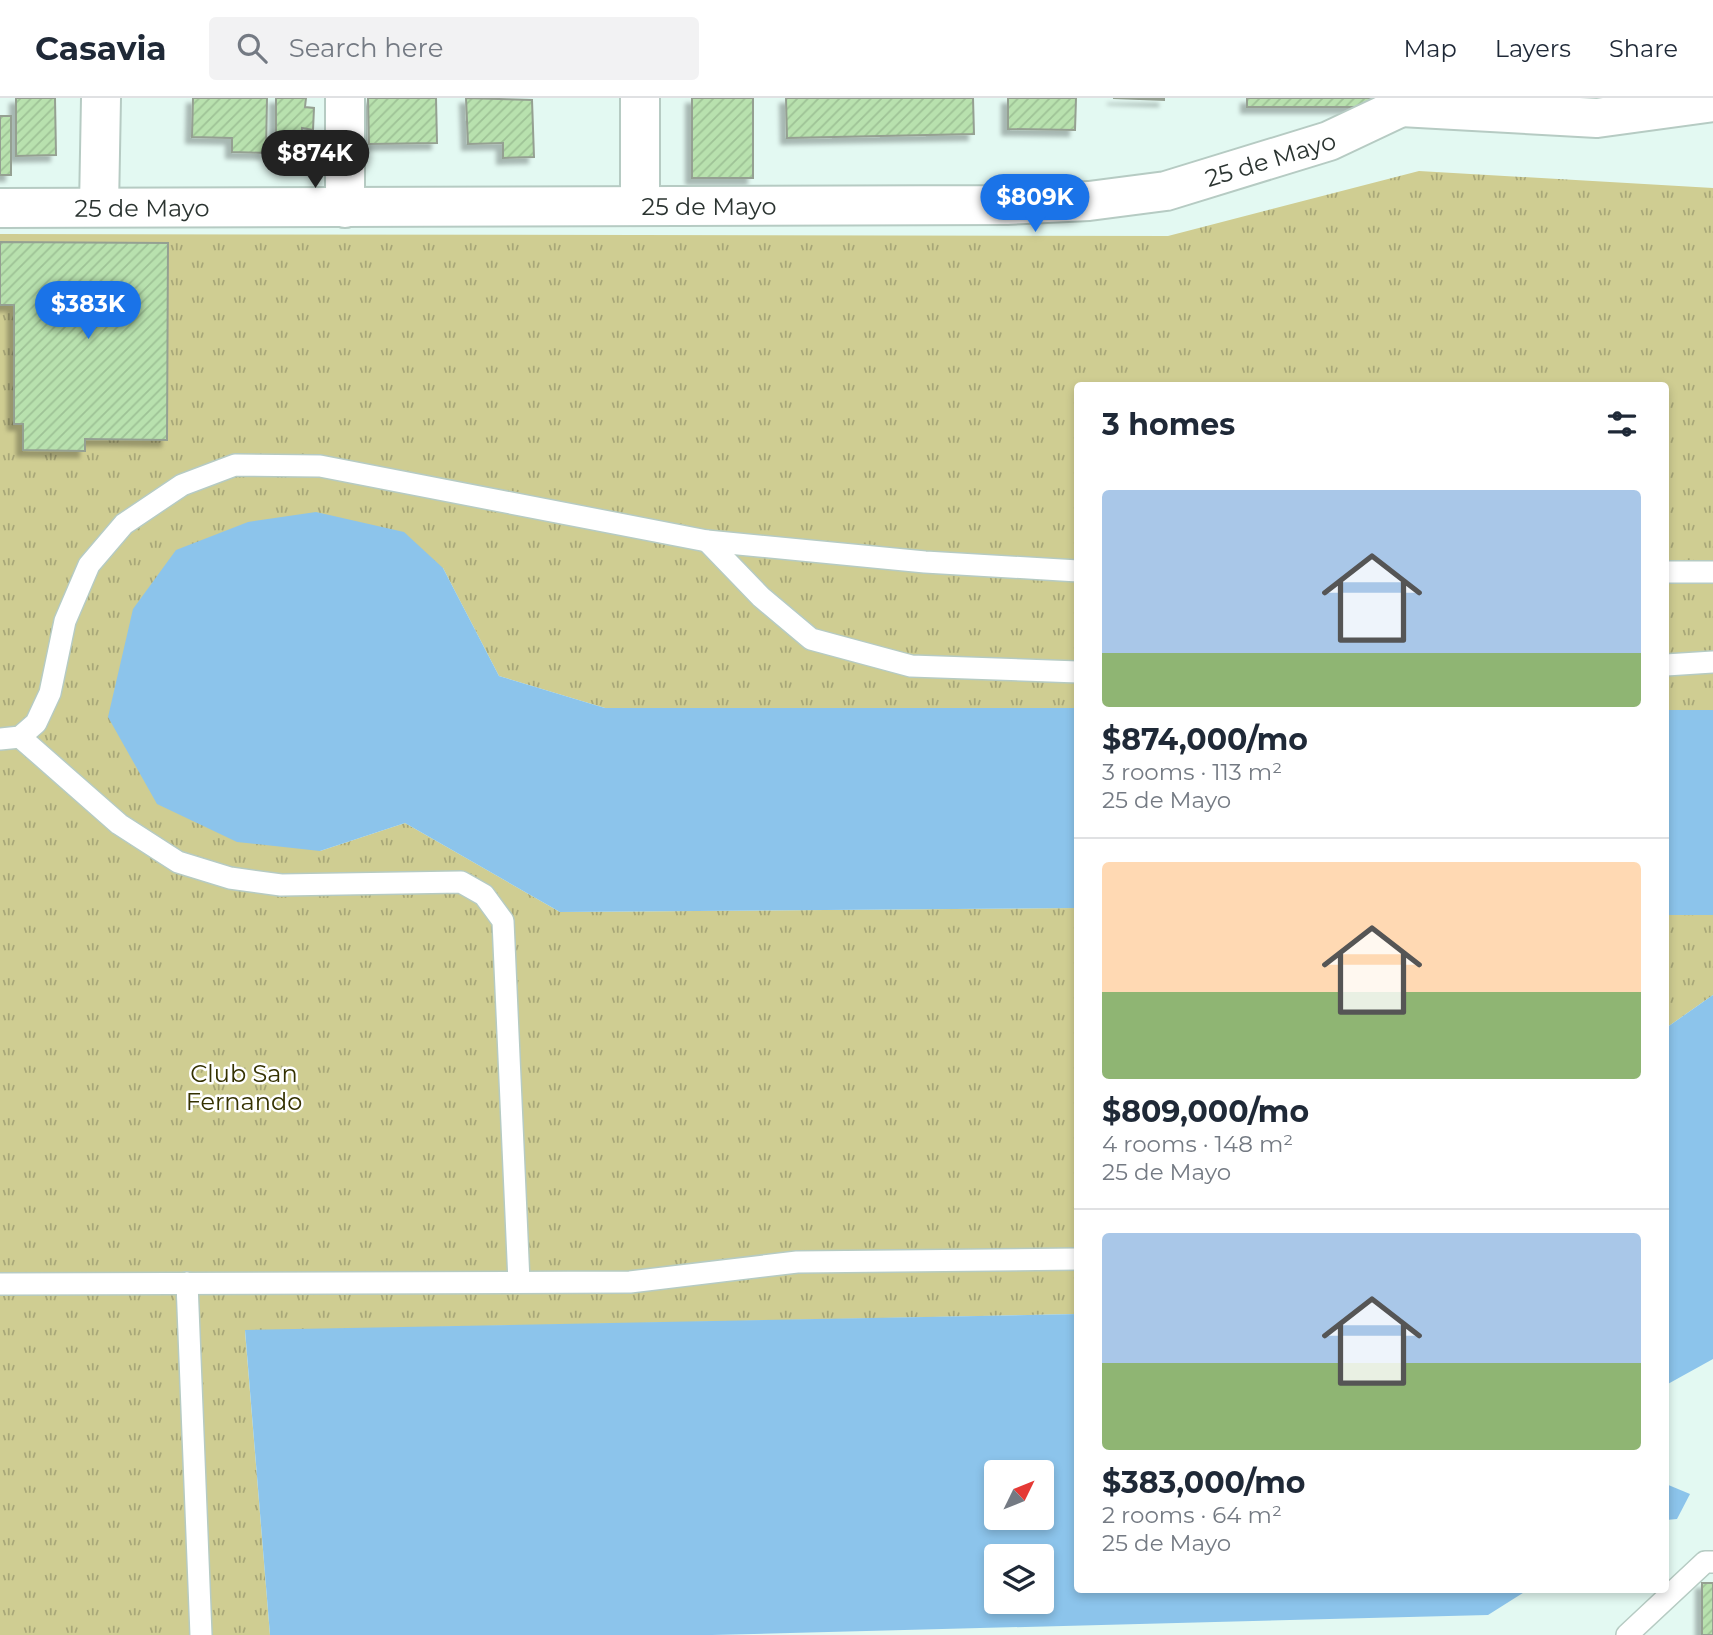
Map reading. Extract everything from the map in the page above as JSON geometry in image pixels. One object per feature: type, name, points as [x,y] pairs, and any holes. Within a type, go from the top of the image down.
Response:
[{"type":"street","points":[[99,207],[101,98]]},
{"type":"street","points":[[345,98],[345,208]]},
{"type":"street","points":[[640,98],[640,206]]},
{"type":"street","points":[[1407,103],[1597,118],[1713,102]]},
{"type":"street","name":"25 de Mayo","points":[[0,208],[1007,205],[1089,201],[1166,191],[1236,171],[1329,141],[1407,103]]},
{"type":"lane","points":[[519,1282],[503,921],[484,895],[461,883],[281,885],[230,878],[178,862],[119,824],[10,738],[36,723],[50,693],[65,621],[89,565],[124,524],[182,485],[234,465],[320,466],[708,541],[925,562],[1074,570]]},
{"type":"lane","points":[[708,541],[761,597],[811,639],[911,666],[1074,673]]},
{"type":"lane","points":[[1669,572],[1713,572]]},
{"type":"lane","points":[[1669,665],[1713,662]]},
{"type":"lane","points":[[0,1284],[630,1282],[797,1262],[1074,1259]]},
{"type":"lane","points":[[187,1283],[201,1635]]},
{"type":"lane","points":[[1627,1635],[1705,1562],[1713,1562]]},
{"type":"green space","name":"Club San Fernando","points":[[1419,171],[1713,188],[1713,710],[1669,710],[1669,382],[1074,382],[1074,708],[605,708],[499,676],[443,568],[320,851],[405,823],[560,912],[1074,908],[1074,1314],[245,1331],[270,1635],[0,1635],[0,234],[1168,236]]},
{"type":"green space","points":[[1669,915],[1713,915],[1713,995],[1669,1026]]},
{"type":"water","points":[[316,512],[404,532],[443,568],[499,676],[605,708],[1074,708],[1074,908],[560,912],[405,823],[320,851],[237,842],[157,804],[108,717],[133,609],[176,550],[248,522]]},
{"type":"water","points":[[1669,710],[1713,710],[1713,915],[1669,915]]},
{"type":"water","points":[[1713,995],[1713,1359],[1669,1383],[1669,1026]]},
{"type":"water","points":[[1074,1314],[1074,1593],[1523,1593],[1488,1615],[712,1635],[270,1635],[245,1330]]},
{"type":"water","points":[[1669,1485],[1690,1494],[1677,1519],[1669,1520]]},
{"type":"building","points":[[16,98],[55,98],[56,155],[16,156]]},
{"type":"building","points":[[193,98],[267,98],[266,153],[232,152],[232,138],[192,137]]},
{"type":"building","points":[[276,98],[306,98],[305,107],[314,108],[313,130],[302,128],[300,156],[276,156]]},
{"type":"building","points":[[368,98],[436,98],[437,143],[369,144]]},
{"type":"building","points":[[466,98],[532,100],[534,157],[503,158],[503,143],[468,144]]},
{"type":"building","points":[[692,98],[753,98],[753,178],[692,178]]},
{"type":"building","points":[[786,98],[973,98],[974,134],[787,138]]},
{"type":"building","points":[[1008,98],[1076,98],[1075,130],[1008,129]]},
{"type":"building","points":[[1113,98],[1164,98],[1164,100]]},
{"type":"building","points":[[1247,98],[1372,98],[1372,107],[1247,107]]},
{"type":"building","points":[[0,116],[11,116],[11,175],[0,175]]},
{"type":"building","points":[[0,242],[168,243],[167,440],[85,439],[85,451],[23,450],[23,424],[14,424],[14,305],[0,305]]},
{"type":"building","points":[[1702,1583],[1713,1583],[1713,1635],[1702,1635]]}]
